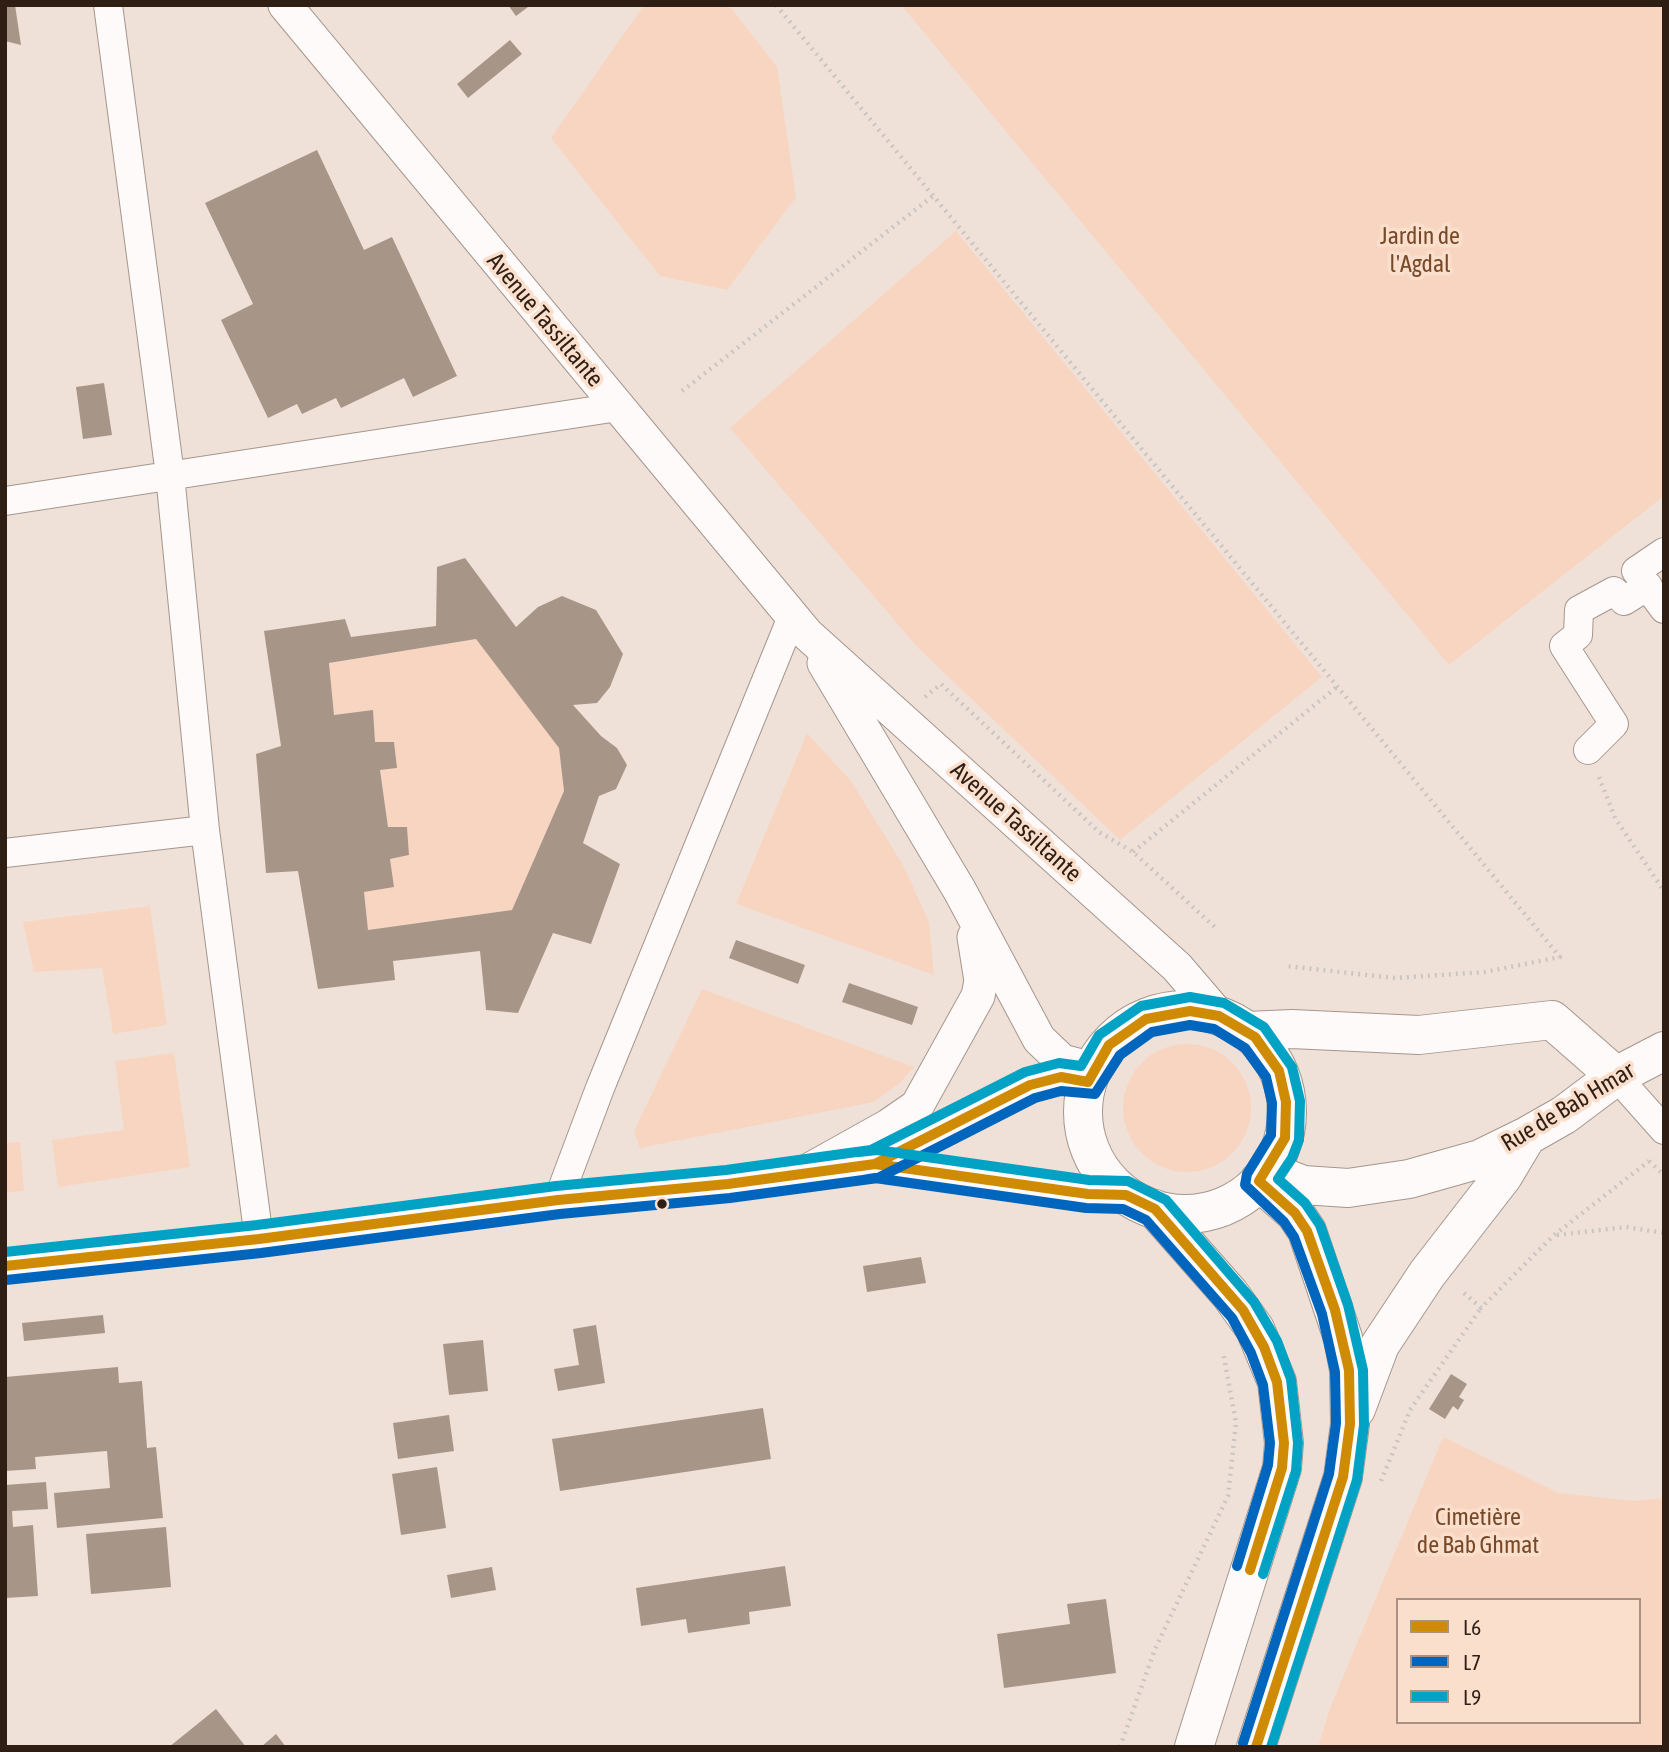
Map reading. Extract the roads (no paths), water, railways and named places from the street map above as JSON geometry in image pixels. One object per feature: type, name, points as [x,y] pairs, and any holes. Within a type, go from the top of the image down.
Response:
[{"type":"main road","points":[[1194,1747],[1282,1468],[1284,1443],[1277,1382],[1255,1329],[1230,1294],[1141,1202],[1101,1171],[1087,1139],[1083,1116],[1090,1075],[1115,1040],[1146,1018],[1182,1011],[1233,1024],[1419,1035],[1552,1020],[1616,1076]]},
{"type":"main road","points":[[1141,1202],[1179,1214],[1217,1209],[1240,1198],[1263,1176],[1285,1138],[1286,1102],[1274,1062],[1233,1024]]},
{"type":"main road","name":"Rue de Bab Hmar","points":[[1263,1176],[1323,1189],[1377,1184],[1480,1159],[1564,1115],[1616,1076],[1664,1051]]},
{"type":"main road","points":[[1350,1424],[1380,1345],[1427,1274],[1503,1176],[1527,1136]]},
{"type":"main road","points":[[1256,1747],[1343,1477],[1350,1424],[1349,1370],[1343,1338],[1307,1231],[1263,1176]]},
{"type":"street","points":[[108,5],[170,475],[205,830],[259,1239]]},
{"type":"street","name":"Avenue Tassiltante","points":[[285,5],[800,625],[1177,967],[1233,1024]]},
{"type":"street","points":[[5,500],[618,407]]},
{"type":"street","points":[[1656,598],[1636,571],[1664,552]]},
{"type":"street","points":[[1588,750],[1614,724],[1564,646],[1578,635],[1579,610],[1614,592],[1624,601],[1656,598]]},
{"type":"street","points":[[558,1200],[605,1075],[800,625]]},
{"type":"street","name":"Avenue Tassiltante","points":[[800,625],[961,891],[1039,1039],[1062,1061],[1090,1075]]},
{"type":"street","points":[[5,853],[205,830]]},
{"type":"street","points":[[802,1174],[888,1126],[917,1106],[960,1033],[981,981],[978,953],[961,891]]},
{"type":"street","points":[[875,1164],[1030,1086],[1061,1077],[1090,1075]]},
{"type":"street","points":[[1616,1076],[1664,1130]]},
{"type":"street","points":[[5,1266],[259,1239],[558,1200],[728,1184],[875,1164],[1141,1202]]},
{"type":"park label","name":"Jardin de l'Agdal","points":[[1420,250]]},
{"type":"park label","name":"Cimetière de Bab Ghmat","points":[[1478,1531]]}]
